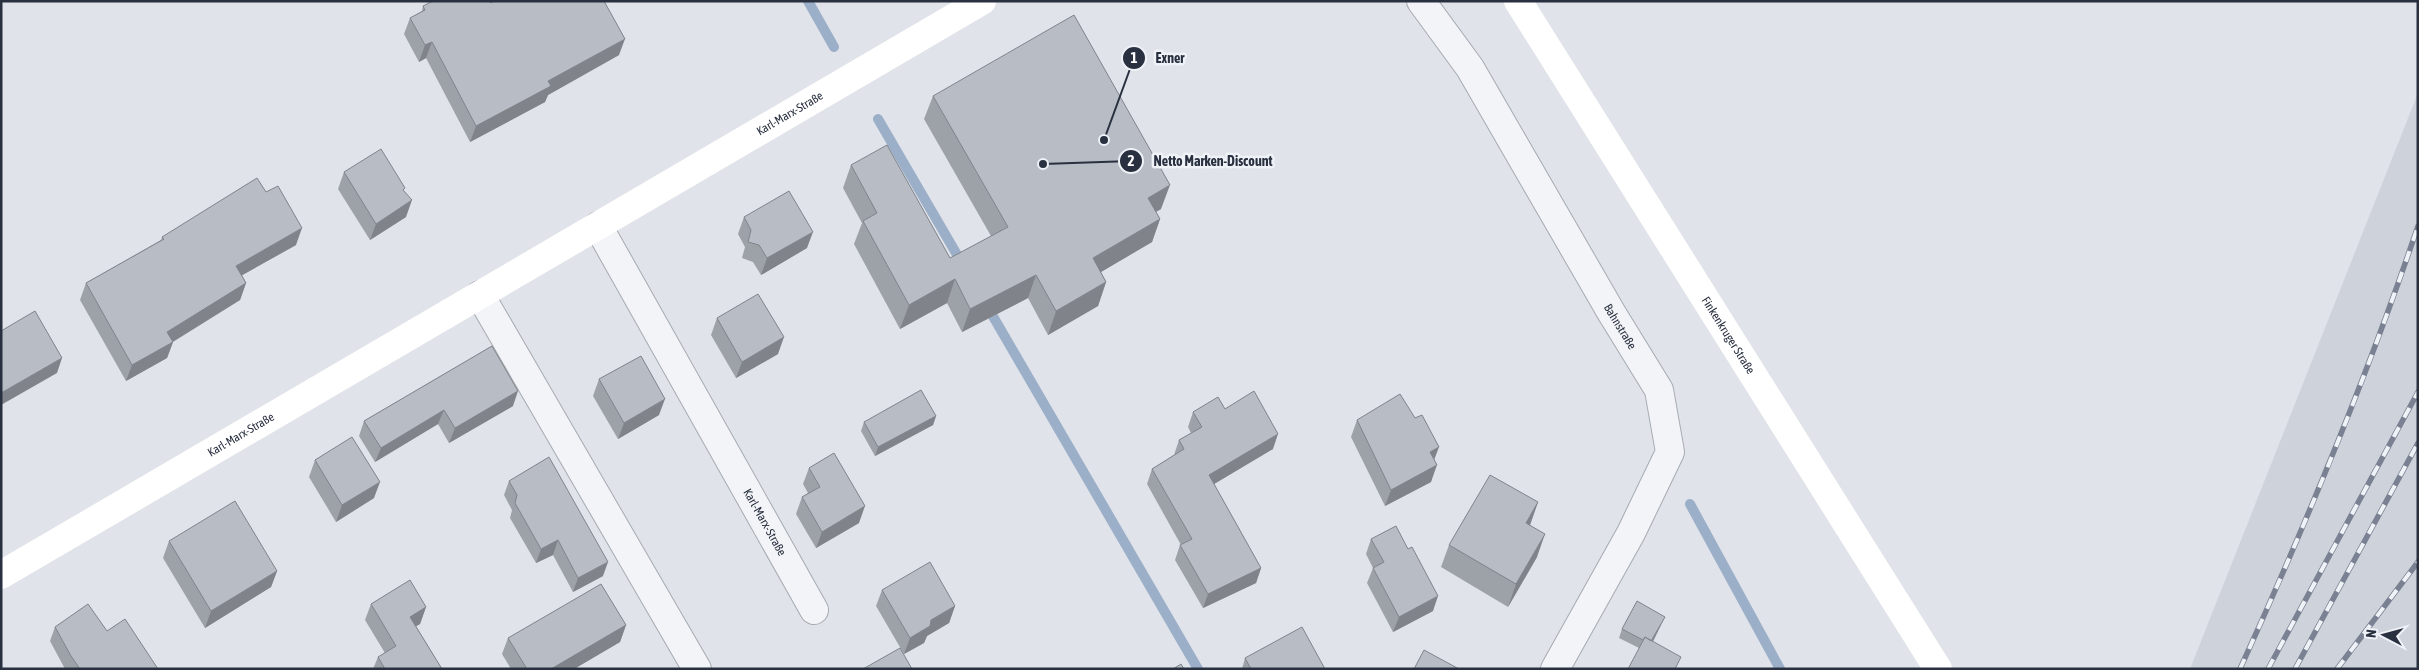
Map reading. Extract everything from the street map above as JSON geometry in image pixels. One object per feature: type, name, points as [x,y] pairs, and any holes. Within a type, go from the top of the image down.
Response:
[{"type":"street","name":"Karl-Marx-Straße","points":[[1,576],[982,1]]},
{"type":"street","name":"Bahnstraße","points":[[1421,1],[1470,68],[1606,303],[1659,390],[1670,452],[1632,532],[1555,669]]},
{"type":"street","name":"Finkenkruger Straße","points":[[1518,1],[1938,669]]},
{"type":"street","name":"Karl-Marx-Straße","points":[[598,226],[814,610]]},
{"type":"street","points":[[480,295],[697,669]]},
{"type":"shaded area","points":[[2418,93],[2418,669],[2190,669]]},
{"type":"building","points":[[433,1],[490,1],[491,3],[494,1],[604,1],[625,39],[548,81],[551,86],[476,126],[432,42],[425,45],[410,18],[425,10],[423,6]]},
{"type":"building","points":[[1074,15],[1170,185],[1148,198],[1160,219],[1093,258],[1106,282],[1056,311],[1036,275],[970,309],[955,279],[909,305],[863,221],[877,213],[851,165],[887,145],[950,258],[1008,227],[933,96]]},
{"type":"building","points":[[381,149],[405,188],[403,190],[412,200],[376,224],[344,172]]},
{"type":"building","points":[[257,178],[266,192],[278,186],[302,228],[236,266],[246,283],[167,332],[173,342],[132,365],[86,283],[164,239],[162,237]]},
{"type":"building","points":[[789,191],[813,232],[767,258],[759,245],[748,242],[751,230],[744,217]]},
{"type":"building","points":[[758,294],[784,337],[742,362],[717,318]]},
{"type":"building","points":[[35,311],[62,358],[1,393],[1,331]]},
{"type":"building","points":[[492,346],[518,391],[455,428],[444,410],[381,448],[364,421]]},
{"type":"building","points":[[641,356],[665,399],[624,423],[599,379]]},
{"type":"building","points":[[921,390],[936,416],[878,447],[864,422]]},
{"type":"building","points":[[1254,391],[1278,434],[1209,475],[1261,568],[1208,594],[1180,545],[1192,539],[1152,469],[1184,449],[1179,440],[1202,427],[1193,412],[1218,397],[1225,409]]},
{"type":"building","points":[[1400,394],[1415,418],[1422,415],[1439,447],[1430,452],[1437,465],[1391,490],[1357,420]]},
{"type":"building","points":[[352,437],[380,482],[342,505],[315,460]]},
{"type":"building","points":[[834,453],[865,506],[822,532],[802,497],[820,487],[809,468]]},
{"type":"building","points":[[549,457],[608,562],[578,578],[558,540],[541,549],[515,503],[517,495],[509,481]]},
{"type":"building","points":[[1490,475],[1538,502],[1526,523],[1545,534],[1516,584],[1449,545]]},
{"type":"building","points":[[235,501],[277,571],[211,611],[169,541]]},
{"type":"building","points":[[1396,526],[1408,549],[1412,547],[1438,596],[1399,617],[1373,568],[1384,562],[1371,539]]},
{"type":"building","points":[[930,562],[955,606],[931,620],[930,626],[910,638],[882,590]]},
{"type":"building","points":[[410,580],[426,607],[410,617],[442,669],[385,669],[378,657],[396,646],[371,604]]},
{"type":"building","points":[[601,584],[626,625],[551,669],[527,669],[508,638]]},
{"type":"building","points":[[1637,601],[1665,617],[1651,641],[1645,637],[1643,640],[1622,629]]},
{"type":"building","points":[[88,604],[107,631],[125,619],[158,669],[80,669],[55,627]]},
{"type":"building","points":[[1302,627],[1325,669],[1251,669],[1245,658]]},
{"type":"building","points":[[1645,637],[1681,657],[1675,669],[1628,669]]},
{"type":"building","points":[[900,648],[912,669],[863,669]]},
{"type":"building","points":[[1424,650],[1459,669],[1414,669]]},
{"type":"building","points":[[1181,664],[1184,669],[1173,669]]},
{"type":"waterway","points":[[808,1],[834,47]]},
{"type":"waterway","points":[[878,119],[963,265]]},
{"type":"waterway","points":[[987,306],[1198,669]]},
{"type":"waterway","points":[[1690,504],[1780,669]]},
{"type":"railway","points":[[2240,669],[2335,450],[2378,339],[2418,226]]},
{"type":"railway","points":[[2268,669],[2418,392]]},
{"type":"railway","points":[[2295,669],[2418,443]]},
{"type":"railway","points":[[2337,669],[2418,562]]},
{"type":"place","name":"Exner","points":[[1104,140]]},
{"type":"place","name":"Netto Marken-Discount","points":[[1043,164]]}]
